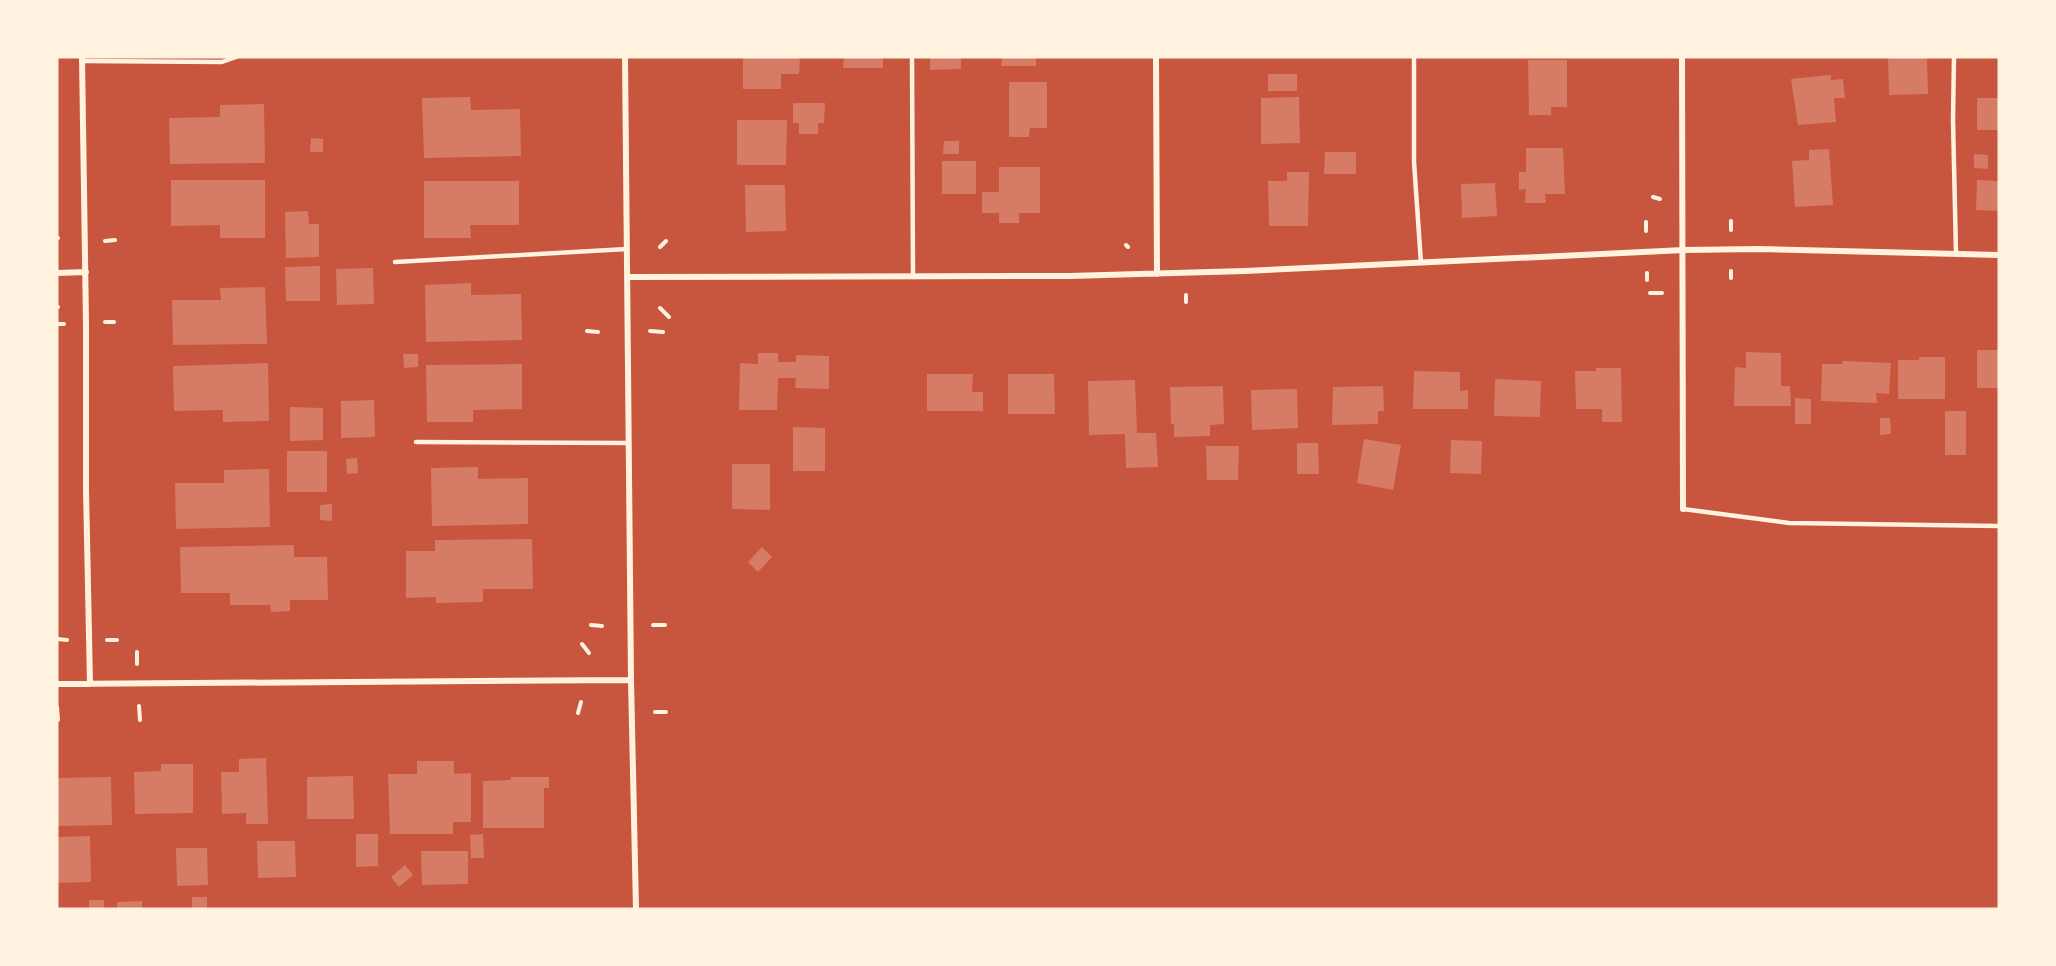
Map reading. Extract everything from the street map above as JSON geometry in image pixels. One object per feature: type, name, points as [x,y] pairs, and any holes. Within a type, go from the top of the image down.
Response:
[{"type":"street","points":[[625,57],[631,680],[636,909]]},
{"type":"street","points":[[1156,57],[1157,274]]},
{"type":"street","points":[[1682,57],[1683,508]]},
{"type":"street","points":[[82,59],[90,684]]},
{"type":"street","points":[[628,277],[1157,274],[1684,250],[1759,249],[1999,255]]},
{"type":"street","points":[[57,273],[86,272]]},
{"type":"street","points":[[57,684],[631,680]]},
{"type":"lane","points":[[82,59],[222,62],[236,57]]},
{"type":"lane","points":[[912,57],[913,277]]},
{"type":"lane","points":[[1414,57],[1414,162],[1421,263]]},
{"type":"lane","points":[[1954,57],[1956,254]]},
{"type":"lane","points":[[395,262],[627,249]]},
{"type":"lane","points":[[416,442],[629,443]]},
{"type":"lane","points":[[1683,508],[1789,523],[1999,526]]},
{"type":"path","points":[[1653,197],[1660,199]]},
{"type":"path","points":[[1731,221],[1731,231]]},
{"type":"path","points":[[1646,222],[1646,231]]},
{"type":"path","points":[[101,241],[115,240]]},
{"type":"path","points":[[660,247],[666,241]]},
{"type":"path","points":[[1731,271],[1731,278]]},
{"type":"path","points":[[1647,273],[1647,280]]},
{"type":"path","points":[[1650,292],[1662,292]]},
{"type":"path","points":[[1186,295],[1186,302]]},
{"type":"path","points":[[660,309],[669,317]]},
{"type":"path","points":[[57,324],[64,324]]},
{"type":"path","points":[[587,331],[598,332]]},
{"type":"path","points":[[650,331],[663,332]]},
{"type":"path","points":[[591,625],[602,626]]},
{"type":"path","points":[[653,625],[665,625]]},
{"type":"path","points":[[57,639],[66,640]]},
{"type":"path","points":[[582,644],[588,653]]},
{"type":"path","points":[[137,652],[137,664]]},
{"type":"path","points":[[578,713],[581,702]]},
{"type":"path","points":[[139,706],[140,720]]},
{"type":"path","points":[[57,707],[58,720]]},
{"type":"path","points":[[655,712],[666,712]]},
{"type":"building","points":[[743,57],[800,57],[799,74],[781,74],[781,89],[743,89]]},
{"type":"building","points":[[844,57],[883,57],[883,68],[843,68]]},
{"type":"building","points":[[930,57],[961,57],[961,69],[930,70]]},
{"type":"building","points":[[1002,57],[1036,57],[1036,66],[1001,66]]},
{"type":"building","points":[[1927,57],[1928,94],[1889,95],[1888,58]]},
{"type":"building","points":[[1528,60],[1567,60],[1567,107],[1551,107],[1551,115],[1529,115]]},
{"type":"building","points":[[1268,74],[1297,74],[1297,91],[1268,91]]},
{"type":"building","points":[[1831,75],[1831,80],[1843,79],[1845,98],[1834,98],[1836,122],[1798,125],[1791,79]]},
{"type":"building","points":[[1009,82],[1047,82],[1047,128],[1030,128],[1029,137],[1009,137]]},
{"type":"building","points":[[470,97],[471,110],[520,109],[521,156],[424,158],[422,98]]},
{"type":"building","points":[[1299,97],[1300,143],[1261,144],[1261,98]]},
{"type":"building","points":[[1977,98],[1999,98],[1999,130],[1977,130]]},
{"type":"building","points":[[793,103],[825,103],[824,123],[818,123],[818,134],[799,134],[799,123],[793,123]]},
{"type":"building","points":[[264,104],[265,163],[170,164],[169,118],[220,117],[220,105]]},
{"type":"building","points":[[737,120],[787,120],[786,165],[737,165]]},
{"type":"building","points":[[311,138],[323,139],[323,152],[310,152]]},
{"type":"building","points":[[944,141],[959,141],[959,154],[943,154]]},
{"type":"building","points":[[1526,148],[1563,148],[1565,194],[1545,194],[1546,203],[1525,203],[1526,189],[1519,190],[1519,172],[1526,172]]},
{"type":"building","points":[[1829,149],[1833,205],[1795,207],[1792,161],[1809,160],[1809,150]]},
{"type":"building","points":[[1325,152],[1356,152],[1356,174],[1324,174]]},
{"type":"building","points":[[1974,154],[1988,155],[1988,169],[1974,168]]},
{"type":"building","points":[[942,161],[976,161],[976,194],[942,194]]},
{"type":"building","points":[[999,167],[1040,167],[1040,213],[1019,213],[1019,223],[999,223],[999,213],[982,213],[982,192],[999,192]]},
{"type":"building","points":[[1287,172],[1309,172],[1308,226],[1269,226],[1268,181],[1287,181]]},
{"type":"building","points":[[171,180],[265,180],[265,238],[220,238],[220,225],[171,226]]},
{"type":"building","points":[[1977,180],[1999,181],[1999,211],[1976,210]]},
{"type":"building","points":[[424,181],[519,181],[519,225],[470,225],[471,238],[424,238]]},
{"type":"building","points":[[1495,183],[1497,216],[1462,218],[1461,184]]},
{"type":"building","points":[[745,185],[785,185],[786,231],[746,232]]},
{"type":"building","points":[[308,211],[309,224],[319,224],[319,257],[286,258],[285,212]]},
{"type":"building","points":[[320,266],[320,301],[286,301],[285,267]]},
{"type":"building","points":[[373,268],[374,304],[337,305],[336,269]]},
{"type":"building","points":[[471,283],[471,295],[521,294],[522,340],[426,342],[425,285]]},
{"type":"building","points":[[265,287],[267,344],[173,345],[172,300],[221,300],[220,288]]},
{"type":"building","points":[[1977,350],[1999,350],[1999,388],[1977,388]]},
{"type":"building","points":[[1746,352],[1781,353],[1781,386],[1790,386],[1791,406],[1734,406],[1735,367],[1746,368]]},
{"type":"building","points":[[758,353],[778,353],[778,362],[796,362],[796,355],[829,356],[829,389],[795,388],[796,378],[778,378],[777,410],[739,410],[740,363],[758,364]]},
{"type":"building","points":[[403,354],[418,354],[418,367],[404,368]]},
{"type":"building","points":[[1919,357],[1945,357],[1945,399],[1898,399],[1898,360],[1919,360]]},
{"type":"building","points":[[1842,361],[1891,363],[1889,394],[1876,393],[1877,403],[1821,401],[1822,364],[1843,364]]},
{"type":"building","points":[[268,363],[269,421],[223,422],[223,410],[174,411],[173,366]]},
{"type":"building","points":[[522,364],[522,409],[473,410],[473,422],[427,422],[426,365]]},
{"type":"building","points":[[1596,368],[1621,368],[1622,422],[1602,422],[1602,409],[1576,409],[1575,371],[1596,371]]},
{"type":"building","points":[[1414,371],[1460,372],[1460,391],[1468,390],[1468,409],[1413,409]]},
{"type":"building","points":[[927,374],[973,374],[972,392],[983,392],[983,411],[927,411]]},
{"type":"building","points":[[1008,374],[1054,374],[1055,414],[1008,414]]},
{"type":"building","points":[[1495,379],[1541,381],[1540,417],[1494,416]]},
{"type":"building","points":[[1135,380],[1137,433],[1156,433],[1158,467],[1126,468],[1125,434],[1089,435],[1088,381]]},
{"type":"building","points":[[1223,386],[1224,424],[1210,425],[1210,436],[1174,437],[1174,424],[1171,424],[1170,387]]},
{"type":"building","points":[[1383,386],[1384,411],[1378,411],[1378,424],[1332,425],[1333,387]]},
{"type":"building","points":[[1297,389],[1298,428],[1252,430],[1251,390]]},
{"type":"building","points":[[1795,398],[1811,399],[1811,424],[1795,424]]},
{"type":"building","points":[[374,400],[375,437],[341,438],[341,401]]},
{"type":"building","points":[[290,407],[323,408],[323,440],[290,441]]},
{"type":"building","points":[[1945,411],[1966,411],[1966,455],[1945,455]]},
{"type":"building","points":[[1880,418],[1890,418],[1891,434],[1880,435]]},
{"type":"building","points":[[793,427],[825,428],[825,471],[793,471]]},
{"type":"building","points":[[1364,439],[1401,445],[1393,490],[1357,483]]},
{"type":"building","points":[[1451,440],[1482,441],[1481,474],[1450,473]]},
{"type":"building","points":[[1297,443],[1318,443],[1319,474],[1297,474]]},
{"type":"building","points":[[1206,446],[1239,446],[1238,480],[1207,480]]},
{"type":"building","points":[[287,451],[327,451],[327,492],[287,492]]},
{"type":"building","points":[[357,458],[358,473],[347,474],[346,459]]},
{"type":"building","points":[[732,464],[770,464],[770,510],[732,509]]},
{"type":"building","points":[[478,467],[478,479],[528,478],[528,524],[432,526],[431,468]]},
{"type":"building","points":[[269,469],[270,527],[176,529],[175,483],[224,483],[224,470]]},
{"type":"building","points":[[332,504],[332,521],[320,520],[320,505]]},
{"type":"building","points":[[532,539],[533,589],[483,589],[483,602],[436,603],[436,597],[406,598],[406,551],[435,551],[435,540]]},
{"type":"building","points":[[294,545],[294,557],[327,557],[328,600],[290,600],[290,611],[271,612],[270,605],[230,605],[230,593],[181,593],[180,547]]},
{"type":"building","points":[[762,547],[772,557],[758,572],[748,562]]},
{"type":"building","points":[[266,758],[268,824],[246,824],[246,813],[222,814],[221,772],[239,772],[239,759]]},
{"type":"building","points":[[417,761],[454,761],[454,774],[471,773],[471,822],[453,822],[453,834],[390,834],[388,774],[417,774]]},
{"type":"building","points":[[161,764],[193,764],[193,813],[135,814],[134,772],[161,771]]},
{"type":"building","points":[[353,776],[354,819],[307,819],[307,777]]},
{"type":"building","points":[[111,777],[112,825],[57,826],[57,778]]},
{"type":"building","points":[[511,777],[549,777],[549,788],[544,788],[544,828],[483,828],[483,781],[511,780]]},
{"type":"building","points":[[356,834],[378,834],[378,866],[356,867]]},
{"type":"building","points":[[483,834],[484,858],[471,858],[470,835]]},
{"type":"building","points":[[90,836],[91,882],[57,883],[57,837]]},
{"type":"building","points":[[257,841],[295,841],[296,877],[258,878]]},
{"type":"building","points":[[176,848],[207,848],[208,885],[177,886]]},
{"type":"building","points":[[421,851],[468,851],[468,884],[422,885]]},
{"type":"building","points":[[405,865],[413,875],[399,887],[391,877]]},
{"type":"building","points":[[192,897],[207,897],[207,909],[192,909]]},
{"type":"building","points":[[89,900],[104,900],[104,909],[89,909]]},
{"type":"building","points":[[142,901],[142,909],[117,909],[117,902]]}]
